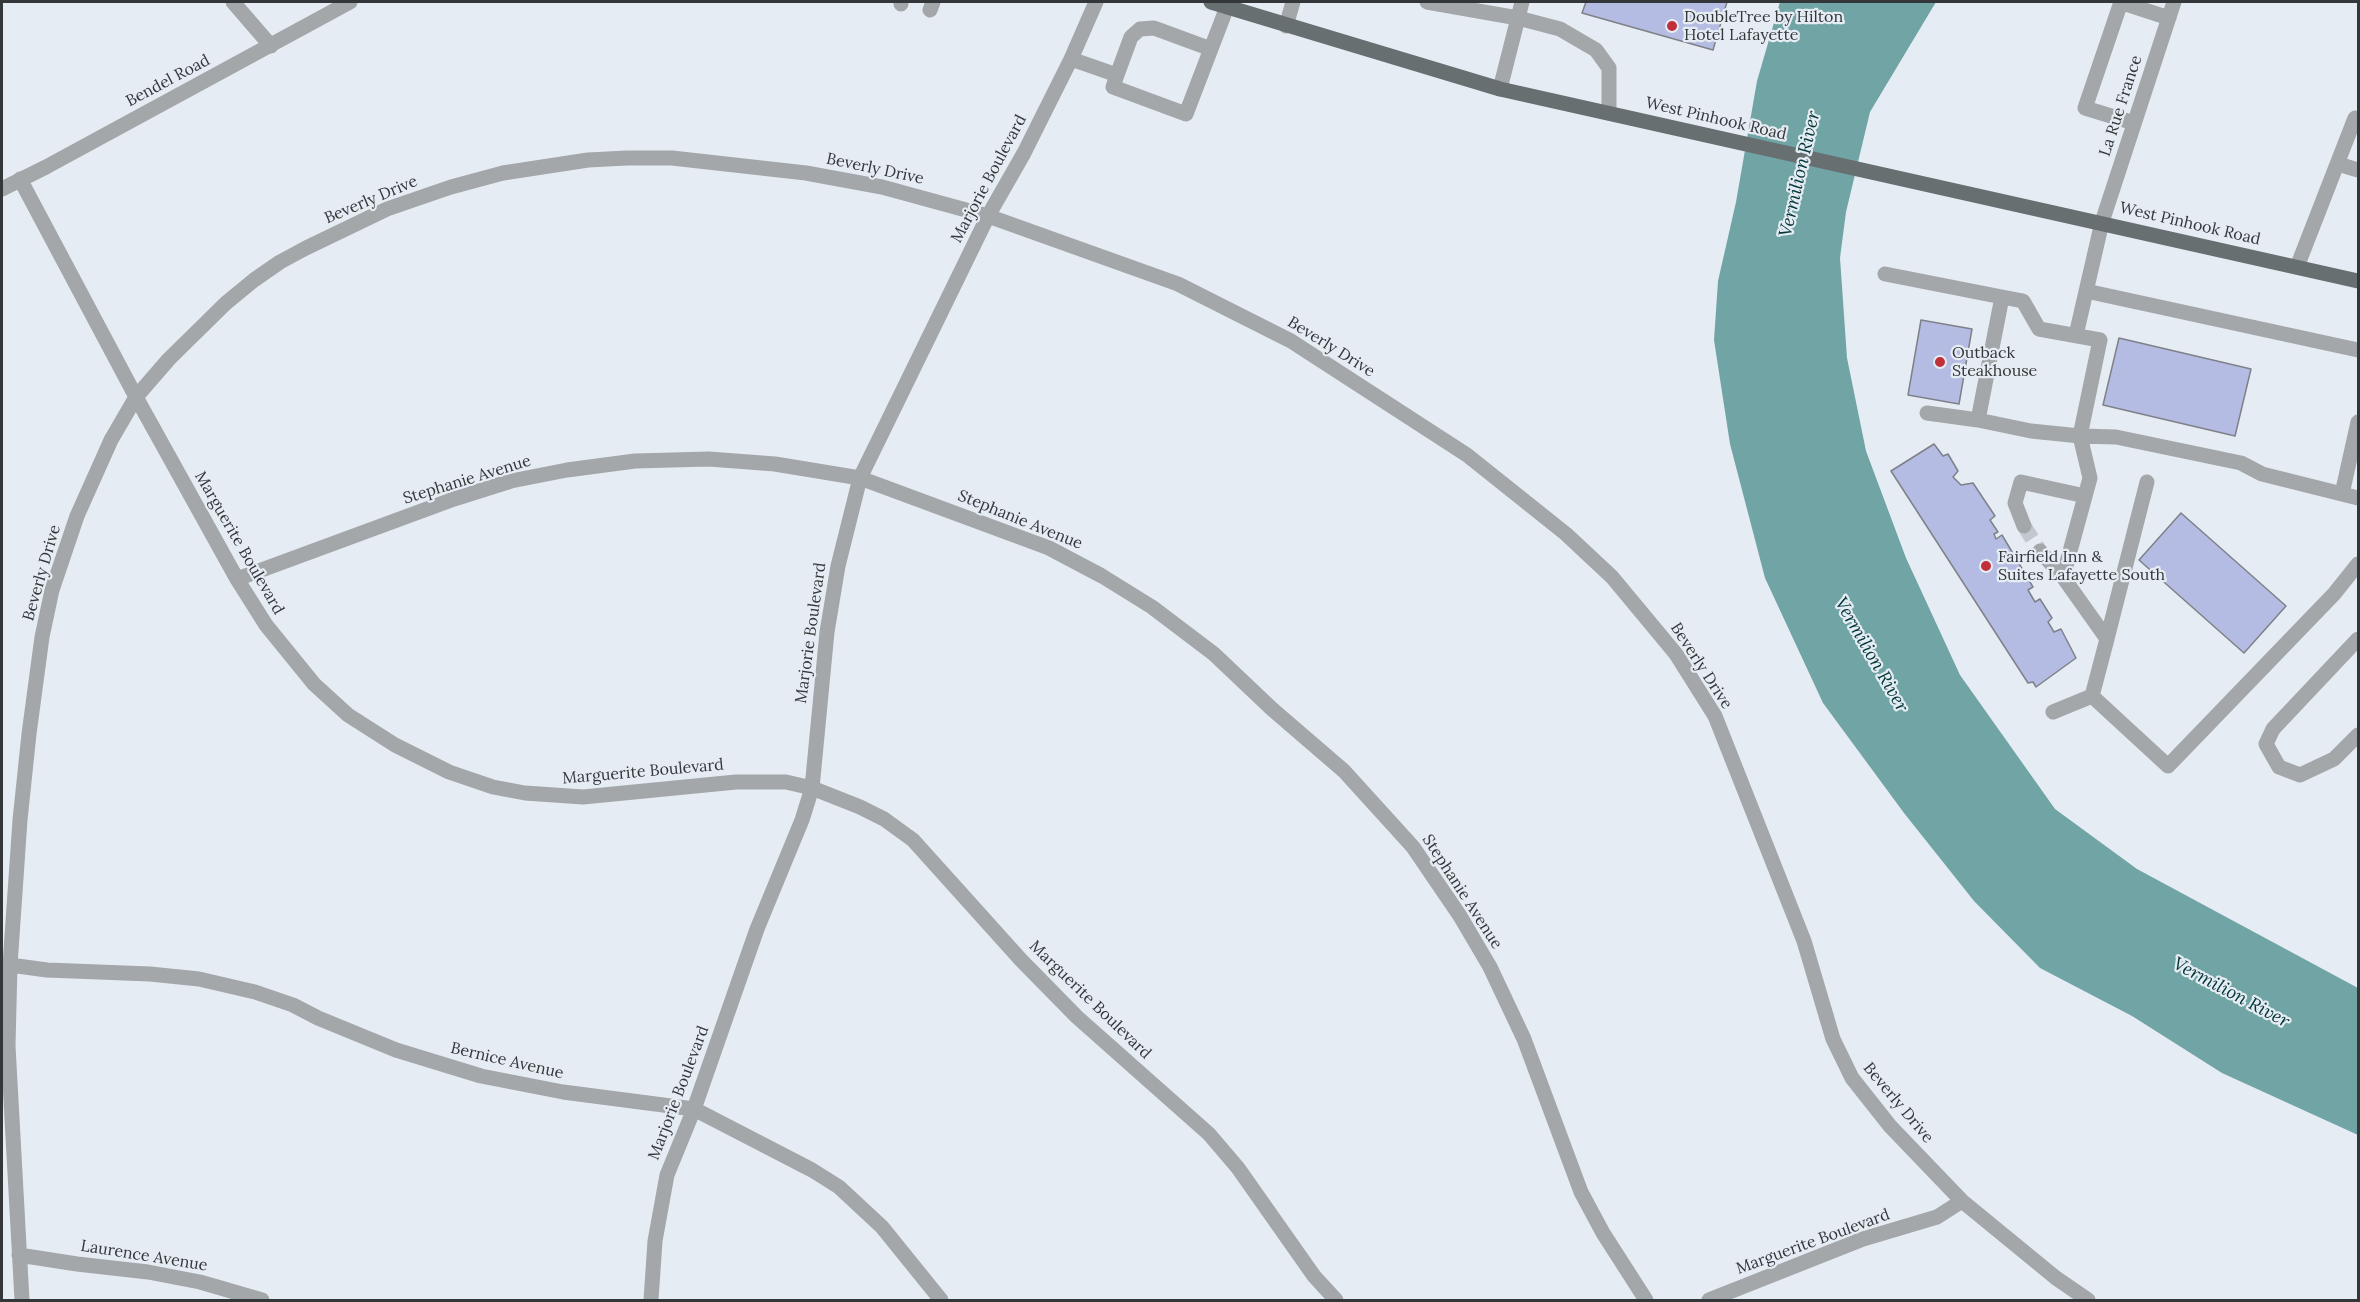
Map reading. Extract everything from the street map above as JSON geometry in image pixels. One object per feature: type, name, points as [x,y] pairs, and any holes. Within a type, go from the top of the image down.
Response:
[{"type":"main road","name":"West Pinhook Road","points":[[1211,2],[1500,89],[2358,281]]},
{"type":"street","points":[[233,2],[271,46]]},
{"type":"street","name":"Marjorie Boulevard","points":[[651,1300],[655,1241],[667,1175],[694,1109],[757,929],[798,829],[812,788],[827,632],[838,566],[860,478],[988,216],[1024,153],[1096,2]]},
{"type":"street","points":[[1286,26],[1293,2]]},
{"type":"street","points":[[1427,2],[1518,18],[1560,29],[1596,50],[1609,68],[1609,113]]},
{"type":"street","points":[[1500,89],[1522,2]]},
{"type":"street","points":[[2134,123],[2085,108],[2120,2],[2169,18]]},
{"type":"street","name":"La Rue France","points":[[2076,335],[2102,222],[2174,2]]},
{"type":"street","name":"Bendel Road","points":[[2,189],[271,46],[345,3]]},
{"type":"street","points":[[1211,50],[1154,28],[1140,29],[1131,37],[1113,87],[1186,114],[1211,50],[1227,7]]},
{"type":"street","points":[[1071,58],[1117,75]]},
{"type":"street","points":[[2297,267],[2355,118],[2358,120]]},
{"type":"street","name":"Beverly Drive","points":[[22,1300],[8,1046],[10,965],[28,734],[42,637],[52,590],[77,516],[111,440],[136,397],[169,359],[226,303],[280,262],[387,209],[451,187],[503,173],[588,160],[672,158],[758,166],[882,187],[988,216],[1178,284],[1292,341],[1467,455],[1566,534],[1612,577],[1676,654],[1714,716],[1804,941],[1825,1018],[1845,1066],[1890,1126],[1962,1201],[2056,1278],[2088,1300]]},
{"type":"street","points":[[2338,164],[2358,170]]},
{"type":"street","name":"Marguerite Boulevard","points":[[20,179],[136,397],[237,579],[266,625],[314,684],[348,715],[395,745],[468,779],[493,787],[556,797],[613,795],[745,782],[786,782],[812,788],[884,819],[913,840],[1021,960],[1077,1017],[1209,1134],[1238,1168],[1314,1276],[1336,1300]]},
{"type":"street","points":[[1885,274],[2023,301],[2039,329],[2100,340],[2080,436],[2090,478],[2063,577]]},
{"type":"street","points":[[2086,291],[2358,350]]},
{"type":"street","points":[[1978,420],[2002,297]]},
{"type":"street","points":[[1927,413],[1978,420],[2031,431],[2080,436],[2116,436],[2241,463],[2262,474],[2358,498]]},
{"type":"street","points":[[2342,494],[2358,422]]},
{"type":"street","name":"Stephanie Avenue","points":[[237,579],[454,499],[511,481],[567,470],[635,461],[709,459],[785,466],[860,478],[1049,548],[1102,576],[1152,607],[1215,654],[1272,709],[1344,771],[1413,847],[1460,916],[1490,967],[1524,1039],[1581,1192],[1603,1233],[1646,1300]]},
{"type":"street","points":[[2024,526],[2015,503],[2021,482],[2085,496]]},
{"type":"street","points":[[2092,696],[2147,482]]},
{"type":"street","points":[[2040,551],[2063,577],[2107,639]]},
{"type":"street","points":[[2092,696],[2168,766],[2334,594],[2358,564]]},
{"type":"street","points":[[2358,639],[2273,729],[2266,744],[2279,767],[2300,775],[2334,759],[2358,735]]},
{"type":"street","points":[[2053,712],[2092,696]]},
{"type":"street","name":"Bernice Avenue","points":[[10,965],[47,970],[150,974],[199,979],[255,992],[293,1005],[318,1018],[396,1050],[482,1076],[563,1092],[694,1109],[812,1170],[838,1187],[882,1227],[941,1300]]},
{"type":"street","name":"Marguerite Boulevard","points":[[1709,1300],[1863,1239],[1937,1217],[1962,1201]]},
{"type":"street","name":"Laurence Avenue","points":[[19,1255],[148,1272],[200,1282],[262,1300]]},
{"type":"water","name":"Vermilion River","points":[[1780,2],[1936,2],[1870,112],[1846,212],[1840,258],[1847,358],[1866,451],[1906,558],[1960,675],[2055,809],[2137,869],[2358,988],[2358,1135],[2222,1073],[2132,1016],[2040,968],[1974,901],[1904,813],[1823,703],[1765,578],[1730,444],[1714,340],[1718,281],[1736,202],[1757,81]]},
{"type":"building","name":"DoubleTree by Hilton Hotel Lafayette","points":[[1586,2],[1727,2],[1713,50],[1582,13]]},
{"type":"building","name":"Outback Steakhouse","points":[[1921,320],[1972,329],[1959,404],[1908,395]]},
{"type":"building","points":[[2119,338],[2251,369],[2235,436],[2103,405]]},
{"type":"building","name":"Fairfield Inn & Suites Lafayette South","points":[[1934,444],[1943,456],[1948,454],[1958,471],[1953,477],[1961,485],[1973,483],[1995,516],[1990,520],[1998,532],[1994,534],[1996,539],[2002,535],[2033,587],[2028,590],[2035,602],[2040,599],[2052,618],[2048,622],[2054,632],[2061,629],[2076,658],[2036,687],[2033,682],[2028,683],[1891,471]]},
{"type":"building","points":[[2181,513],[2286,606],[2244,653],[2139,560]]},
{"type":"tunnel","points":[[2024,526],[2040,551]]},
{"type":"place","name":"DoubleTree by Hilton Hotel Lafayette","points":[[1672,26]]},
{"type":"place","name":"Outback Steakhouse","points":[[1940,362]]},
{"type":"place","name":"Fairfield Inn & Suites Lafayette South","points":[[1986,566]]}]
